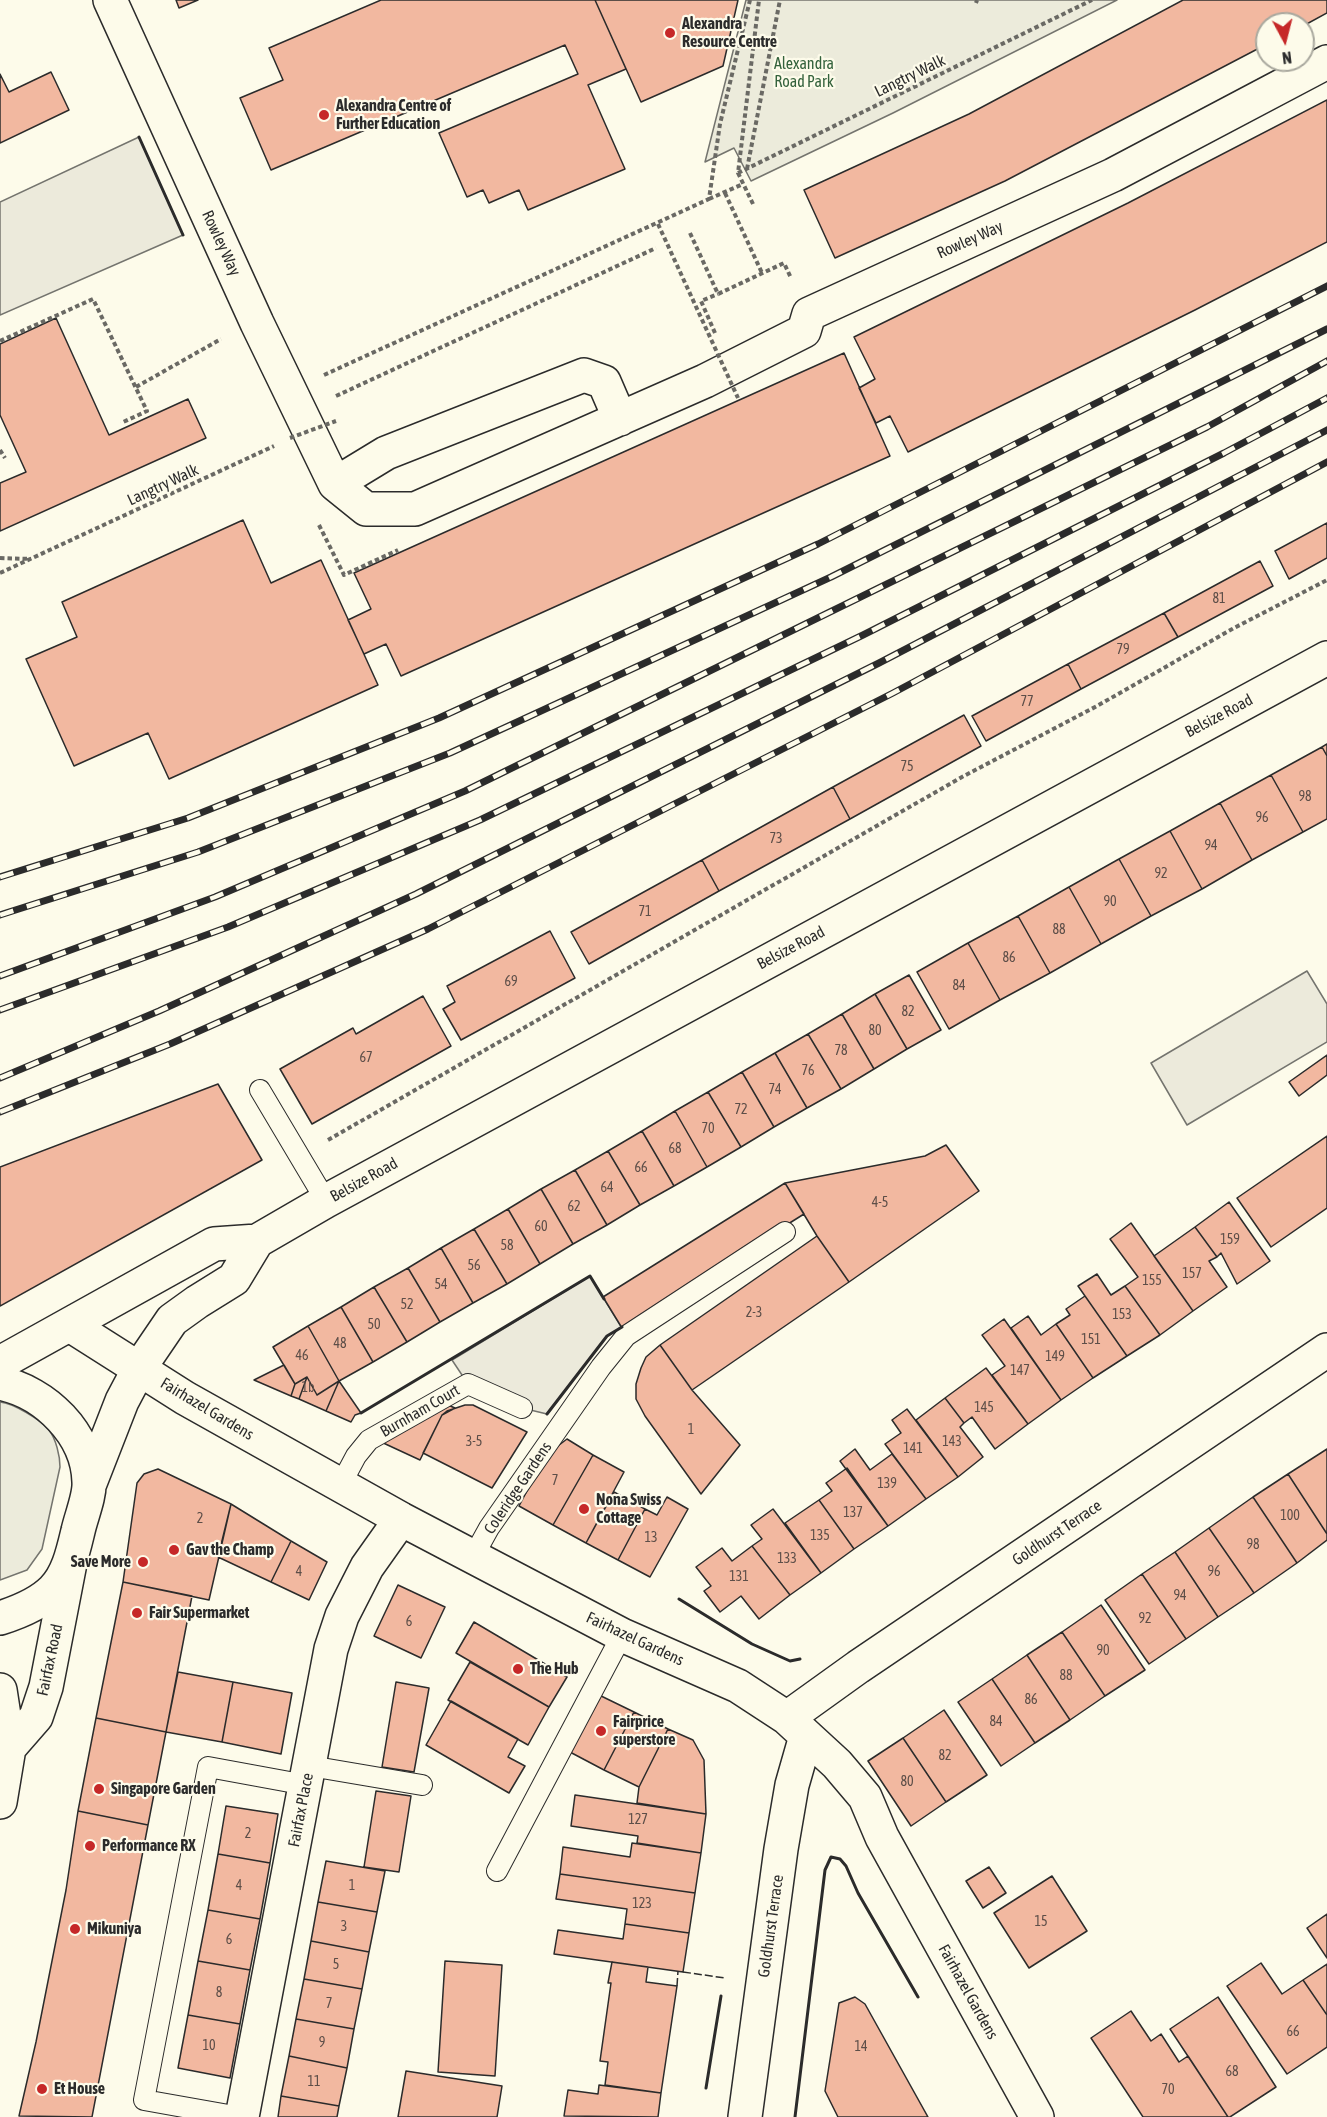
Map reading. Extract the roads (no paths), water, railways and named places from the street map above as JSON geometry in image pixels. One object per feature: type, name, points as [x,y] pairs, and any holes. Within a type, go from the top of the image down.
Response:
[{"type":"street","name":"Rowley Way","points":[[110,0],[257,322],[335,484],[366,509],[415,509],[705,381],[804,331],[809,314],[1113,175],[1327,62]]},
{"type":"street","points":[[335,484],[386,453],[584,375],[604,382],[620,419]]},
{"type":"street","name":"Belsize Road","points":[[0,1363],[214,1244],[257,1241],[326,1201],[1327,658]]},
{"type":"street","name":"Belsize Road","points":[[70,1563],[90,1483],[114,1420],[140,1367],[172,1320],[234,1279],[257,1241]]},
{"type":"street","name":"Fairhazel Gardens","points":[[70,1325],[186,1398],[340,1486],[622,1635],[738,1686],[797,1727],[837,1764],[865,1797],[882,1837],[1037,2117]]},
{"type":"street","name":"Goldhurst Terrace","points":[[745,2117],[781,1849],[792,1785],[797,1727],[858,1667],[1327,1350]]},
{"type":"street","points":[[0,1383],[13,1385],[42,1400],[67,1424],[86,1460],[90,1483]]},
{"type":"street","name":"Fairfax Place","points":[[241,2117],[331,1649],[342,1616],[366,1567],[400,1519]]},
{"type":"street","points":[[0,1618],[30,1606],[54,1589],[70,1563]]},
{"type":"street","name":"Fairfax Road","points":[[9,1748],[36,1717],[46,1687],[70,1563]]},
{"type":"street","points":[[0,1690],[9,1748],[0,1802]]},
{"type":"lane","points":[[260,1090],[326,1201]]},
{"type":"lane","name":"Coleridge Gardens","points":[[473,1557],[489,1528],[601,1367],[626,1336],[785,1232]]},
{"type":"lane","name":"Burnham Court","points":[[340,1486],[356,1456],[369,1440],[468,1384],[522,1408]]},
{"type":"lane","points":[[497,1871],[622,1635]]},
{"type":"lane","points":[[241,2117],[144,2100],[208,1767],[422,1785]]},
{"type":"railway","points":[[0,877],[188,818],[439,718],[818,544],[1327,286]]},
{"type":"railway","points":[[0,915],[198,852],[450,753],[831,577],[1327,329]]},
{"type":"railway","points":[[0,976],[215,897],[465,791],[1207,427],[1327,361]]},
{"type":"railway","points":[[0,1010],[228,927],[480,820],[863,635],[1224,453],[1327,398]]},
{"type":"railway","points":[[0,1078],[159,1011],[416,894],[879,663],[1327,430]]},
{"type":"railway","points":[[0,1112],[170,1044],[428,929],[893,693],[1327,462]]},
{"type":"place","name":"Alexandra Resource Centre","points":[[670,33]]},
{"type":"place","name":"Alexandra Centre of Further Education","points":[[324,115]]},
{"type":"place","name":"Nona Swiss Cottage","points":[[584,1509]]},
{"type":"place","name":"Gav the Champ","points":[[174,1550]]},
{"type":"place","name":"Save More","points":[[143,1562]]},
{"type":"place","name":"Fair Supermarket","points":[[137,1613]]},
{"type":"place","name":"The Hub","points":[[518,1669]]},
{"type":"place","name":"Fairprice superstore","points":[[601,1731]]},
{"type":"place","name":"Singapore Garden","points":[[99,1789]]},
{"type":"place","name":"Performance RX","points":[[90,1846]]},
{"type":"place","name":"Mikuniya","points":[[75,1929]]},
{"type":"place","name":"Et House","points":[[42,2089]]},
{"type":"park label","name":"Alexandra Road Park","points":[[804,73]]}]
